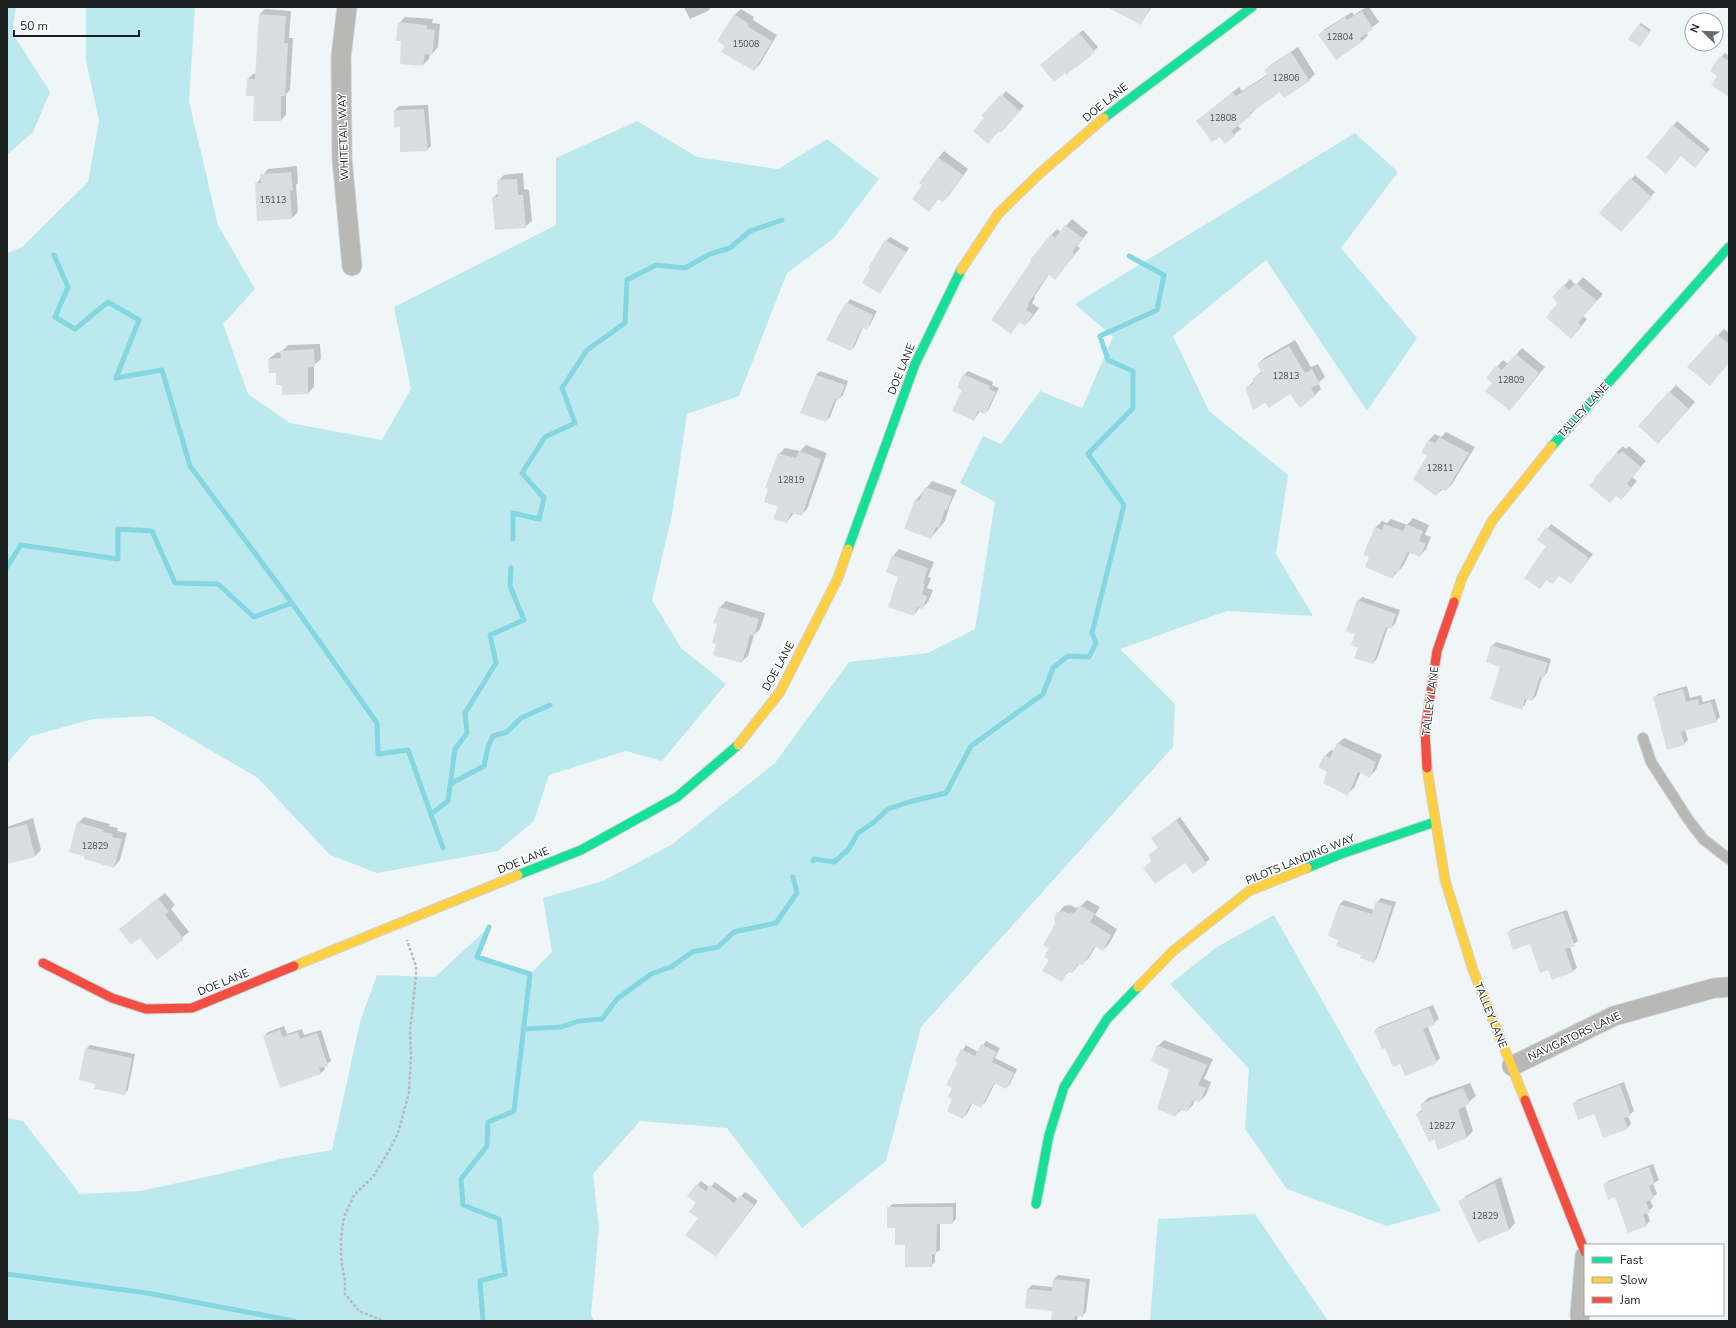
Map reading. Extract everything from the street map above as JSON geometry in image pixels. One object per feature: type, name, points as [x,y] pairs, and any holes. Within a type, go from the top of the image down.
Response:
[{"type":"street","name":"WHITETAIL WAY","points":[[347,7],[341,57],[342,150],[352,266]]},
{"type":"street","name":"DOE LANE","points":[[43,963],[112,998],[146,1009],[192,1008],[581,850],[677,797],[737,746],[780,692],[838,578],[915,364],[956,277],[998,214],[1039,174],[1115,108],[1250,8]]},
{"type":"street","name":"TALLEY LANE","points":[[1584,1249],[1471,962],[1446,880],[1427,778],[1425,731],[1437,651],[1462,578],[1492,521],[1559,437],[1729,247]]},
{"type":"street","name":"PILOTS LANDING WAY","points":[[1036,1204],[1049,1135],[1064,1087],[1106,1019],[1173,951],[1249,891],[1341,854],[1435,822]]},
{"type":"street","name":"NAVIGATORS LANE","points":[[1512,1066],[1614,1016],[1714,988],[1729,987]]},
{"type":"street","points":[[1580,1316],[1584,1268]]},
{"type":"lane","points":[[1643,738],[1651,762],[1688,819],[1703,839],[1729,859]]},
{"type":"path","points":[[381,1321],[359,1311],[345,1294],[346,1280],[342,1265],[341,1237],[344,1217],[351,1200],[373,1177],[398,1133],[409,1093],[411,1056],[410,1031],[416,966],[401,923]]},
{"type":"shaded area","points":[[7,7],[16,7],[12,32],[50,92],[33,132],[7,155]]},
{"type":"shaded area","points":[[86,7],[195,7],[189,101],[218,225],[255,289],[223,324],[248,394],[290,423],[382,440],[411,389],[394,307],[556,225],[556,158],[637,121],[697,157],[778,169],[827,139],[879,179],[834,238],[787,273],[739,396],[687,414],[672,515],[652,600],[681,648],[726,684],[662,761],[626,751],[549,775],[534,821],[498,851],[377,873],[330,855],[258,778],[152,716],[93,719],[31,736],[7,763],[7,253],[22,247],[88,182],[99,121],[86,60]]},
{"type":"shaded area","points":[[1355,133],[1398,172],[1341,248],[1417,338],[1367,411],[1266,260],[1173,336],[1209,411],[1288,475],[1276,554],[1313,616],[1227,611],[1120,649],[1175,704],[1173,747],[921,1027],[886,1161],[802,1228],[727,1128],[640,1121],[593,1174],[599,1228],[591,1314],[594,1321],[7,1321],[7,1118],[23,1121],[80,1194],[140,1191],[280,1159],[332,1150],[360,1022],[377,975],[435,977],[489,927],[477,957],[530,974],[552,952],[543,898],[603,881],[671,845],[775,763],[849,662],[928,653],[975,629],[995,502],[960,483],[983,436],[1001,444],[1040,391],[1082,408],[1113,337],[1075,304]]},
{"type":"shaded area","points":[[1274,915],[1441,1211],[1387,1226],[1287,1189],[1245,1129],[1249,1069],[1170,984],[1217,947]]},
{"type":"shaded area","points":[[1255,1214],[1328,1321],[1150,1321],[1158,1219]]},
{"type":"building","points":[[1107,7],[1150,7],[1141,25]]},
{"type":"building","points":[[1362,11],[1373,29],[1360,38],[1362,42],[1336,60],[1318,35],[1345,17],[1347,20]]},
{"type":"building","points":[[259,14],[286,16],[284,43],[288,43],[285,96],[281,96],[281,121],[253,121],[254,96],[246,96],[247,79],[255,79]]},
{"type":"building","points":[[734,14],[749,24],[747,26],[772,41],[754,71],[721,52],[725,46],[717,41]]},
{"type":"building","points":[[398,22],[427,25],[427,29],[435,30],[432,55],[425,54],[423,66],[400,64],[401,41],[396,41]]},
{"type":"building","points":[[1639,24],[1650,32],[1640,47],[1628,39]]},
{"type":"building","points":[[1079,33],[1095,52],[1076,68],[1066,75],[1065,73],[1054,82],[1040,65]]},
{"type":"building","points":[[1291,52],[1310,81],[1284,98],[1280,92],[1249,114],[1251,116],[1231,131],[1235,136],[1225,144],[1220,137],[1212,142],[1196,121],[1233,92],[1236,96],[1268,75],[1264,70]]},
{"type":"building","points":[[1720,56],[1727,60],[1729,57],[1729,97],[1711,85],[1717,76],[1710,71]]},
{"type":"building","points":[[1001,94],[1020,111],[1001,133],[999,131],[988,144],[973,131],[984,118],[981,116]]},
{"type":"building","points":[[424,109],[428,151],[400,152],[400,127],[394,128],[394,110]]},
{"type":"building","points":[[1673,125],[1707,153],[1695,168],[1681,156],[1666,174],[1646,157]]},
{"type":"building","points":[[938,157],[963,175],[943,202],[938,199],[929,212],[912,199],[922,185],[919,183]]},
{"type":"building","points":[[291,172],[293,190],[290,190],[292,219],[257,221],[255,183],[261,183],[260,174]]},
{"type":"building","points":[[1630,178],[1652,197],[1621,232],[1599,213]]},
{"type":"building","points":[[517,179],[518,195],[523,195],[526,228],[495,230],[492,197],[498,197],[497,180]]},
{"type":"building","points":[[1065,225],[1083,238],[1072,252],[1075,254],[1055,280],[1048,274],[1028,304],[1029,305],[1026,310],[1033,314],[1025,326],[1019,322],[1011,334],[991,320],[1031,261],[1030,260],[1051,234],[1055,238]]},
{"type":"building","points":[[885,240],[906,252],[880,294],[862,283],[870,269],[868,268]]},
{"type":"building","points":[[1576,283],[1597,301],[1578,323],[1582,326],[1571,339],[1546,317],[1558,303],[1552,297],[1563,285],[1569,290]]},
{"type":"building","points":[[846,302],[873,315],[867,330],[862,327],[851,351],[826,340]]},
{"type":"building","points":[[1717,334],[1729,344],[1729,363],[1710,386],[1687,367]]},
{"type":"building","points":[[1289,346],[1305,373],[1312,369],[1320,384],[1311,388],[1315,396],[1300,408],[1290,394],[1269,408],[1265,403],[1253,410],[1245,388],[1254,383],[1252,379],[1262,373],[1257,364]]},
{"type":"building","points":[[314,349],[315,366],[308,367],[308,394],[282,395],[282,385],[276,385],[276,373],[269,373],[268,359],[281,358],[280,351]]},
{"type":"building","points":[[1516,354],[1539,373],[1510,411],[1485,391],[1492,383],[1486,378],[1496,366],[1502,370]]},
{"type":"building","points":[[963,374],[990,386],[989,389],[996,392],[985,414],[978,411],[974,421],[952,411],[962,390],[957,388]]},
{"type":"building","points":[[816,375],[845,385],[839,400],[835,399],[826,422],[800,413]]},
{"type":"building","points":[[1669,391],[1689,409],[1658,444],[1638,426]]},
{"type":"building","points":[[1439,437],[1469,453],[1446,491],[1441,489],[1436,496],[1413,479],[1427,456],[1421,453],[1428,440],[1436,443]]},
{"type":"building","points":[[799,451],[821,459],[802,516],[791,513],[787,523],[773,519],[778,507],[764,502],[768,489],[765,488],[778,453],[796,458]]},
{"type":"building","points":[[1622,451],[1641,467],[1627,484],[1632,488],[1621,500],[1616,496],[1610,503],[1589,486],[1595,479],[1594,478],[1617,452],[1619,454]]},
{"type":"building","points":[[925,487],[952,496],[947,510],[945,509],[939,528],[936,527],[931,539],[904,529],[915,499],[919,501]]},
{"type":"building","points":[[1384,524],[1403,531],[1406,524],[1423,531],[1419,541],[1426,543],[1420,557],[1408,552],[1397,573],[1395,572],[1393,579],[1365,567],[1369,557],[1363,555],[1375,527],[1382,530]]},
{"type":"building","points":[[1546,527],[1589,558],[1571,584],[1559,576],[1553,584],[1546,580],[1540,589],[1524,578],[1546,546],[1537,540]]},
{"type":"building","points":[[892,555],[928,568],[923,583],[925,584],[922,594],[927,596],[923,609],[917,607],[914,616],[888,607],[898,577],[886,572]]},
{"type":"building","points":[[1357,600],[1396,614],[1391,629],[1386,627],[1373,664],[1354,658],[1358,648],[1351,645],[1355,634],[1346,631]]},
{"type":"building","points":[[719,607],[759,619],[754,636],[750,635],[742,663],[713,655],[716,644],[712,643],[717,624],[713,623]]},
{"type":"building","points":[[1491,645],[1548,663],[1543,678],[1540,677],[1532,701],[1525,699],[1522,710],[1490,699],[1500,667],[1486,662]]},
{"type":"building","points":[[1683,689],[1686,702],[1698,699],[1699,705],[1711,702],[1717,722],[1681,732],[1685,745],[1667,750],[1653,697]]},
{"type":"building","points":[[1337,743],[1376,762],[1370,778],[1358,772],[1348,796],[1323,783],[1327,772],[1318,767],[1324,755],[1330,758]]},
{"type":"building","points":[[1176,820],[1207,864],[1193,874],[1185,863],[1155,884],[1143,868],[1152,861],[1148,855],[1158,848],[1151,838]]},
{"type":"building","points":[[77,822],[104,830],[103,832],[113,834],[112,837],[122,839],[114,868],[84,859],[84,856],[69,852]]},
{"type":"building","points":[[27,824],[35,857],[7,864],[7,829]]},
{"type":"building","points":[[158,898],[169,912],[165,915],[184,939],[157,960],[140,938],[131,945],[119,929]]},
{"type":"building","points":[[1376,901],[1392,906],[1374,963],[1360,958],[1361,955],[1336,946],[1338,940],[1328,936],[1339,904],[1372,914]]},
{"type":"building","points":[[1080,905],[1095,914],[1090,922],[1111,935],[1103,951],[1095,946],[1083,965],[1078,964],[1073,973],[1067,972],[1062,982],[1042,971],[1049,960],[1044,957],[1049,948],[1043,945],[1055,924],[1054,918],[1057,912],[1063,911],[1069,914],[1071,912],[1074,914]]},
{"type":"building","points":[[1563,913],[1575,946],[1565,949],[1573,972],[1552,980],[1548,970],[1540,973],[1530,944],[1513,950],[1507,932]]},
{"type":"building","points":[[1429,1008],[1435,1024],[1423,1029],[1437,1063],[1405,1076],[1400,1064],[1393,1067],[1385,1048],[1382,1049],[1374,1030]]},
{"type":"building","points":[[280,1030],[283,1037],[298,1032],[300,1039],[317,1033],[328,1066],[319,1068],[321,1074],[280,1088],[263,1036]]},
{"type":"building","points":[[981,1044],[997,1052],[992,1062],[1014,1073],[1006,1089],[994,1083],[981,1108],[971,1103],[963,1119],[947,1111],[952,1099],[948,1097],[952,1088],[946,1085],[958,1062],[955,1061],[961,1049],[975,1056]]},
{"type":"building","points":[[1157,1045],[1207,1065],[1198,1085],[1206,1088],[1200,1102],[1193,1100],[1187,1112],[1179,1109],[1176,1117],[1157,1109],[1169,1070],[1151,1061]]},
{"type":"building","points":[[85,1048],[132,1058],[125,1095],[94,1089],[95,1084],[79,1080]]},
{"type":"building","points":[[1620,1085],[1631,1116],[1624,1118],[1628,1129],[1603,1138],[1594,1114],[1578,1120],[1572,1103]]},
{"type":"building","points":[[1463,1088],[1470,1103],[1458,1110],[1467,1138],[1438,1150],[1434,1139],[1429,1142],[1416,1114],[1422,1112],[1420,1104]]},
{"type":"building","points":[[1649,1167],[1655,1184],[1649,1186],[1654,1199],[1646,1202],[1650,1212],[1643,1215],[1647,1226],[1628,1233],[1615,1197],[1608,1200],[1603,1184]]},
{"type":"building","points":[[1495,1183],[1509,1230],[1478,1243],[1458,1201]]},
{"type":"building","points":[[696,1184],[706,1191],[710,1185],[734,1203],[740,1195],[754,1205],[716,1257],[685,1235],[698,1218],[689,1212],[696,1203],[687,1196]]},
{"type":"building","points":[[887,1207],[953,1207],[953,1224],[937,1224],[936,1255],[932,1254],[932,1267],[905,1267],[905,1245],[895,1245],[895,1228],[887,1228]]},
{"type":"building","points":[[1053,1279],[1086,1282],[1083,1317],[1075,1316],[1074,1321],[1051,1321],[1052,1311],[1025,1308],[1027,1289],[1052,1291]]},
{"type":"waterway","points":[[513,539],[513,513],[539,519],[544,498],[522,473],[545,437],[575,423],[562,388],[587,350],[625,323],[627,280],[656,265],[685,268],[710,254],[730,248],[750,231],[782,220]]},
{"type":"waterway","points":[[54,255],[68,287],[55,317],[75,329],[108,302],[139,320],[116,378],[162,370],[190,466],[292,603],[377,723],[378,754],[408,750],[443,848]]},
{"type":"waterway","points":[[813,861],[814,859],[834,862],[848,850],[858,833],[873,823],[888,809],[946,793],[971,746],[1043,694],[1053,668],[1068,656],[1089,657],[1096,643],[1092,633],[1124,505],[1088,454],[1133,408],[1133,371],[1108,360],[1100,336],[1157,310],[1164,275],[1129,256]]},
{"type":"waterway","points":[[7,567],[21,545],[118,559],[118,529],[152,531],[175,583],[218,584],[254,617],[292,603]]},
{"type":"waterway","points":[[431,814],[448,801],[455,749],[467,733],[465,713],[496,663],[490,635],[524,620],[510,586],[511,568]]},
{"type":"waterway","points":[[450,784],[484,766],[488,747],[493,736],[507,732],[521,718],[550,705]]},
{"type":"waterway","points":[[523,1029],[561,1027],[579,1021],[602,1019],[617,999],[651,974],[671,967],[692,952],[718,947],[734,932],[776,923],[797,893],[793,877]]},
{"type":"waterway","points":[[483,1321],[480,1281],[505,1274],[499,1219],[463,1205],[461,1179],[487,1146],[488,1122],[514,1111],[530,974],[477,957],[489,927]]},
{"type":"waterway","points":[[7,1274],[147,1293],[294,1321]]},
{"type":"traffic: fast","points":[[1104,118],[1252,7]]},
{"type":"traffic: fast","points":[[1552,446],[1729,247]]},
{"type":"traffic: fast","points":[[848,549],[915,364],[961,270]]},
{"type":"traffic: fast","points":[[518,875],[581,850],[677,797],[738,745]]},
{"type":"traffic: fast","points":[[1307,868],[1341,854],[1435,822]]},
{"type":"traffic: fast","points":[[1036,1204],[1049,1135],[1064,1087],[1107,1019],[1138,987]]},
{"type":"traffic: slow","points":[[961,270],[998,214],[1039,174],[1104,118]]},
{"type":"traffic: slow","points":[[1454,602],[1462,578],[1492,521],[1552,446]]},
{"type":"traffic: slow","points":[[738,745],[780,692],[838,578],[848,549]]},
{"type":"traffic: slow","points":[[1427,768],[1445,880],[1473,970],[1525,1100]]},
{"type":"traffic: slow","points":[[1138,987],[1173,951],[1249,891],[1307,868]]},
{"type":"traffic: slow","points":[[294,966],[518,875]]},
{"type":"traffic: jam","points":[[1427,768],[1425,731],[1437,651],[1454,602]]},
{"type":"traffic: jam","points":[[43,963],[112,998],[146,1009],[192,1008],[294,966]]},
{"type":"traffic: jam","points":[[1525,1100],[1584,1249]]}]
